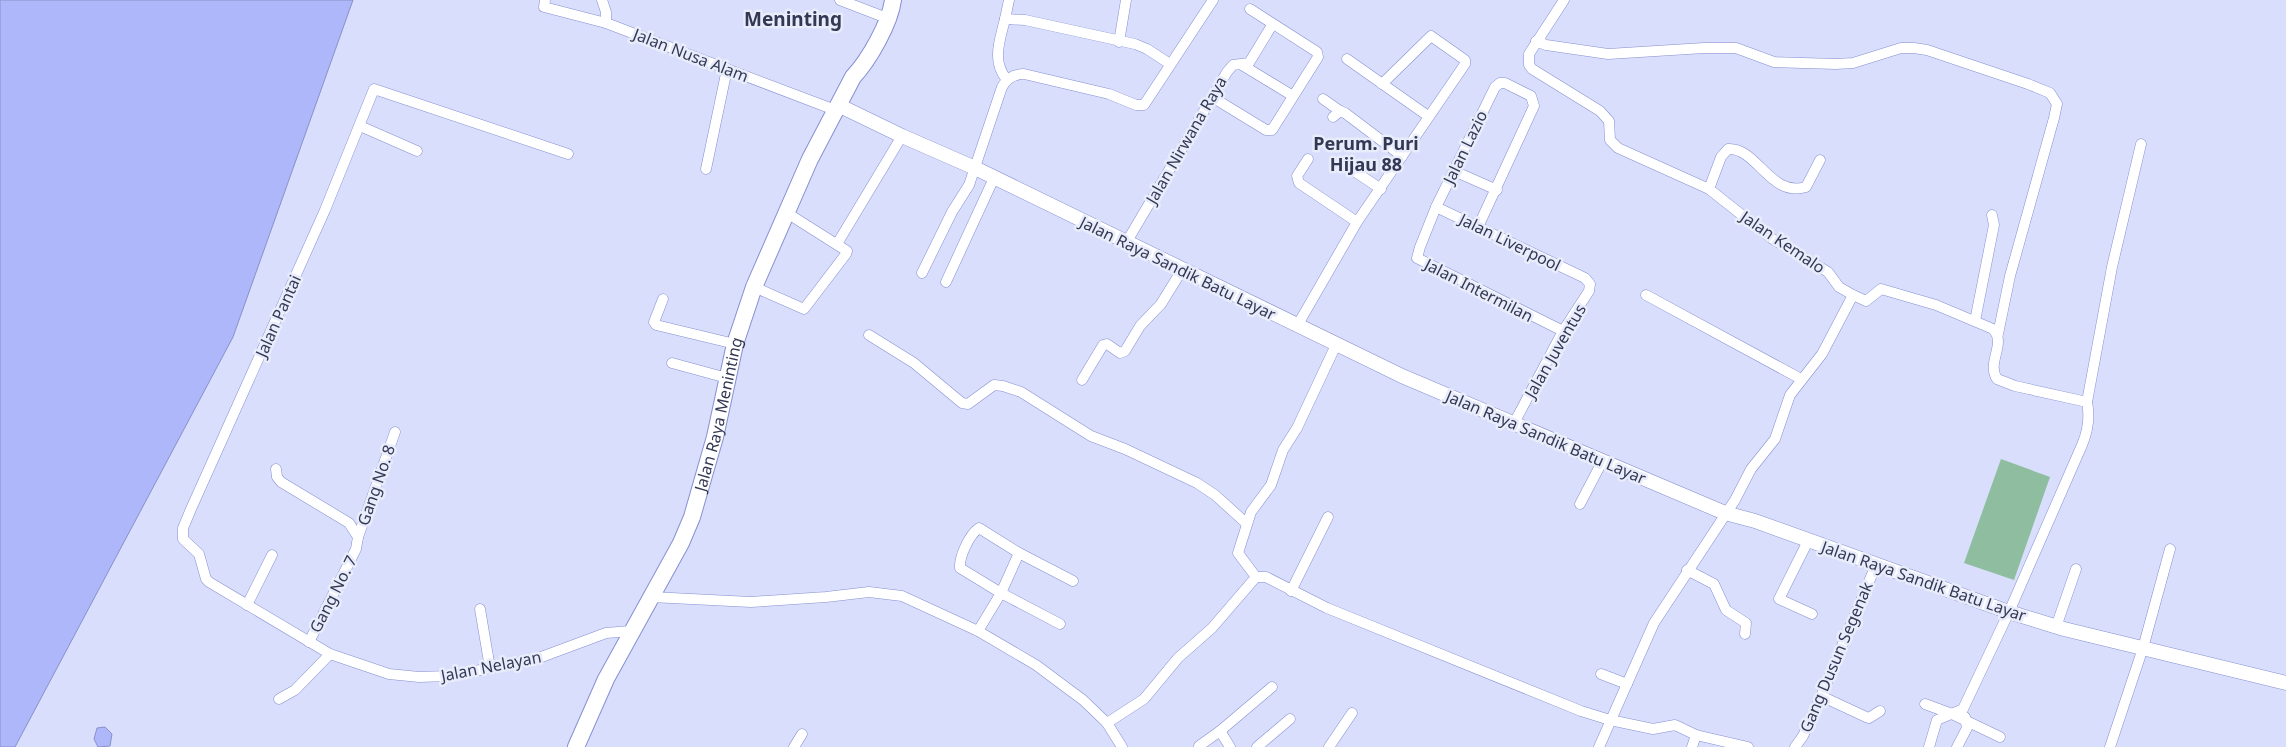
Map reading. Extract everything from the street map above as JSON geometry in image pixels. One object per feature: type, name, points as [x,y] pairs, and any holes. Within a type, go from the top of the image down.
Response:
[{"type":"highway","name":"Jalan Raya Meninting","points":[[853,77],[856,62],[879,15],[892,0]]},
{"type":"highway","name":"Jalan Raya Meninting","points":[[576,747],[592,708],[631,631],[681,543],[692,517],[715,437],[736,344],[754,286],[786,213],[837,108],[853,77],[863,66],[892,11],[892,0]]},
{"type":"main road","name":"Jalan Raya Sandik Batu Layar","points":[[837,108],[975,168],[1336,346],[1514,425],[1725,513],[2056,627],[2286,683]]},
{"type":"street","points":[[602,0],[606,23]]},
{"type":"street","points":[[840,0],[879,15]]},
{"type":"street","points":[[1006,80],[1000,71],[997,56],[1009,0]]},
{"type":"street","points":[[1119,42],[1126,0]]},
{"type":"street","points":[[922,273],[935,250],[952,212],[969,185],[1006,80],[1014,75],[1024,74],[1109,94],[1140,106],[1148,100],[1214,0]]},
{"type":"street","points":[[1564,0],[1536,41],[1546,45],[1608,54],[1736,48],[1774,62],[1836,64],[1853,63],[1901,48],[1914,48],[1928,50],[1998,72],[2050,93],[2056,100],[2055,111],[2010,276],[1998,334],[1999,340],[1993,371],[1999,381],[2087,402]]},
{"type":"street","name":"Jalan Nusa Alam","points":[[545,3],[606,23],[837,108]]},
{"type":"street","points":[[1212,97],[1266,130],[1272,130],[1318,57],[1318,54],[1250,9]]},
{"type":"street","points":[[1005,19],[1025,20],[1147,49],[1170,64]]},
{"type":"street","name":"Jalan Nirwana Raya","points":[[1126,243],[1228,69],[1233,65],[1249,63],[1272,25]]},
{"type":"street","points":[[1298,326],[1357,222],[1465,62],[1435,36],[1428,37],[1382,84]]},
{"type":"street","name":"Jalan Kemalo","points":[[1536,41],[1528,59],[1534,71],[1600,111],[1609,121],[1610,140],[1618,148],[1708,189],[1771,238],[1828,272],[1839,287],[1853,296]]},
{"type":"street","points":[[1347,59],[1428,116]]},
{"type":"street","points":[[1242,65],[1293,96]]},
{"type":"street","points":[[706,169],[727,69]]},
{"type":"street","name":"Jalan Lazio","points":[[1436,207],[1495,87],[1500,83],[1505,83],[1528,93],[1533,99],[1533,108],[1497,190]]},
{"type":"street","name":"Jalan Pantai","points":[[185,541],[182,532],[186,522],[293,284],[374,89],[568,154]]},
{"type":"street","points":[[1323,99],[1336,114],[1350,116],[1402,156]]},
{"type":"street","points":[[360,126],[416,151]]},
{"type":"street","points":[[837,244],[902,136]]},
{"type":"street","points":[[1957,747],[1966,730],[1963,709],[2009,612],[2086,435],[2089,412],[2087,402],[2112,268],[2141,144]]},
{"type":"street","points":[[1708,189],[1721,157],[1728,149],[1736,150],[1753,161],[1778,184],[1790,189],[1806,188],[1820,160]]},
{"type":"street","points":[[1308,159],[1297,176],[1299,182],[1357,222]]},
{"type":"street","points":[[1352,169],[1381,189]]},
{"type":"street","points":[[1454,171],[1497,190],[1478,227]]},
{"type":"street","points":[[946,282],[994,178]]},
{"type":"street","name":"Jalan Liverpool","points":[[1436,207],[1584,278]]},
{"type":"street","name":"Jalan Intermilan","points":[[1436,207],[1417,255],[1420,260],[1563,331]]},
{"type":"street","points":[[754,286],[804,309],[847,251],[786,213]]},
{"type":"street","points":[[1975,321],[1994,225],[1992,215]]},
{"type":"street","points":[[1082,380],[1103,344],[1120,353],[1125,351],[1140,326],[1161,304],[1182,270]]},
{"type":"street","name":"Jalan Juventus","points":[[1514,425],[1563,331],[1590,289],[1589,282],[1584,278]]},
{"type":"street","points":[[1599,747],[1640,656],[1649,631],[1756,462],[1775,439],[1786,402],[1801,379],[1822,354],[1853,296],[1866,300],[1881,289],[1936,305],[1993,329],[1998,334]]},
{"type":"street","points":[[1646,295],[1801,379]]},
{"type":"street","points":[[663,299],[654,322],[656,324],[736,344]]},
{"type":"street","points":[[869,335],[914,363],[962,403],[968,404],[994,385],[1021,392],[1091,436],[1125,449],[1197,483],[1215,495],[1246,523]]},
{"type":"street","points":[[1256,577],[1238,552],[1246,523],[1251,512],[1271,485],[1283,450],[1297,428],[1336,346]]},
{"type":"street","points":[[672,363],[727,378]]},
{"type":"street","name":"Gang No. 8","points":[[358,537],[395,432]]},
{"type":"street","points":[[1580,504],[1602,462]]},
{"type":"street","name":"Gang No. 7","points":[[276,469],[281,482],[349,523],[358,537],[356,549],[309,642]]},
{"type":"street","points":[[1291,591],[1328,516]]},
{"type":"street","points":[[1060,624],[1001,593],[960,568],[959,561],[978,528],[1073,582]]},
{"type":"street","name":"Jalan Nelayan","points":[[185,541],[199,554],[206,579],[209,582],[330,654],[388,674],[419,677],[449,676],[536,659],[606,632],[631,631]]},
{"type":"street","points":[[1808,541],[1779,595],[1779,599],[1812,614]]},
{"type":"street","points":[[2110,747],[2142,648],[2170,549]]},
{"type":"street","points":[[978,631],[1001,593],[1019,553]]},
{"type":"street","points":[[247,605],[272,555]]},
{"type":"street","name":"Gang Dusun Segenak","points":[[1795,747],[1803,736],[1821,696],[1876,565]]},
{"type":"street","points":[[2056,627],[2076,569]]},
{"type":"street","points":[[1687,570],[1714,584],[1726,610],[1746,623],[1745,634]]},
{"type":"street","points":[[1107,723],[1144,699],[1178,658],[1212,628],[1256,577],[1266,577],[1291,591],[1581,711],[1610,720],[1654,729],[1672,725],[1696,734],[1748,747]]},
{"type":"street","points":[[651,597],[751,602],[882,592],[914,600],[978,631],[1052,676],[1083,700],[1107,723],[1122,747]]},
{"type":"street","points":[[480,609],[490,668]]},
{"type":"street","points":[[279,699],[296,690],[330,654]]},
{"type":"street","points":[[1601,674],[1627,684]]},
{"type":"street","points":[[1199,746],[1220,731],[1272,687]]},
{"type":"street","points":[[1821,696],[1869,718],[1880,711]]},
{"type":"street","points":[[1925,704],[1952,714],[2000,737]]},
{"type":"street","points":[[1929,747],[1937,720],[1963,709]]},
{"type":"street","points":[[1329,747],[1352,713]]},
{"type":"street","points":[[1257,747],[1290,719]]},
{"type":"street","points":[[1220,731],[1230,747]]},
{"type":"street","points":[[794,747],[802,734]]},
{"type":"street","points":[[1692,747],[1696,734]]},
{"type":"green space","points":[[2001,459],[2050,477],[2014,580],[1964,563]]},
{"type":"water","points":[[0,0],[353,0],[233,337],[15,747],[0,747]]},
{"type":"water","points":[[105,727],[112,734],[110,746],[98,747],[94,739],[97,728]]},
{"type":"district","name":"Meninting","points":[[793,19]]},
{"type":"district","name":"Perum. Puri Hijau 88","points":[[1366,153]]}]
